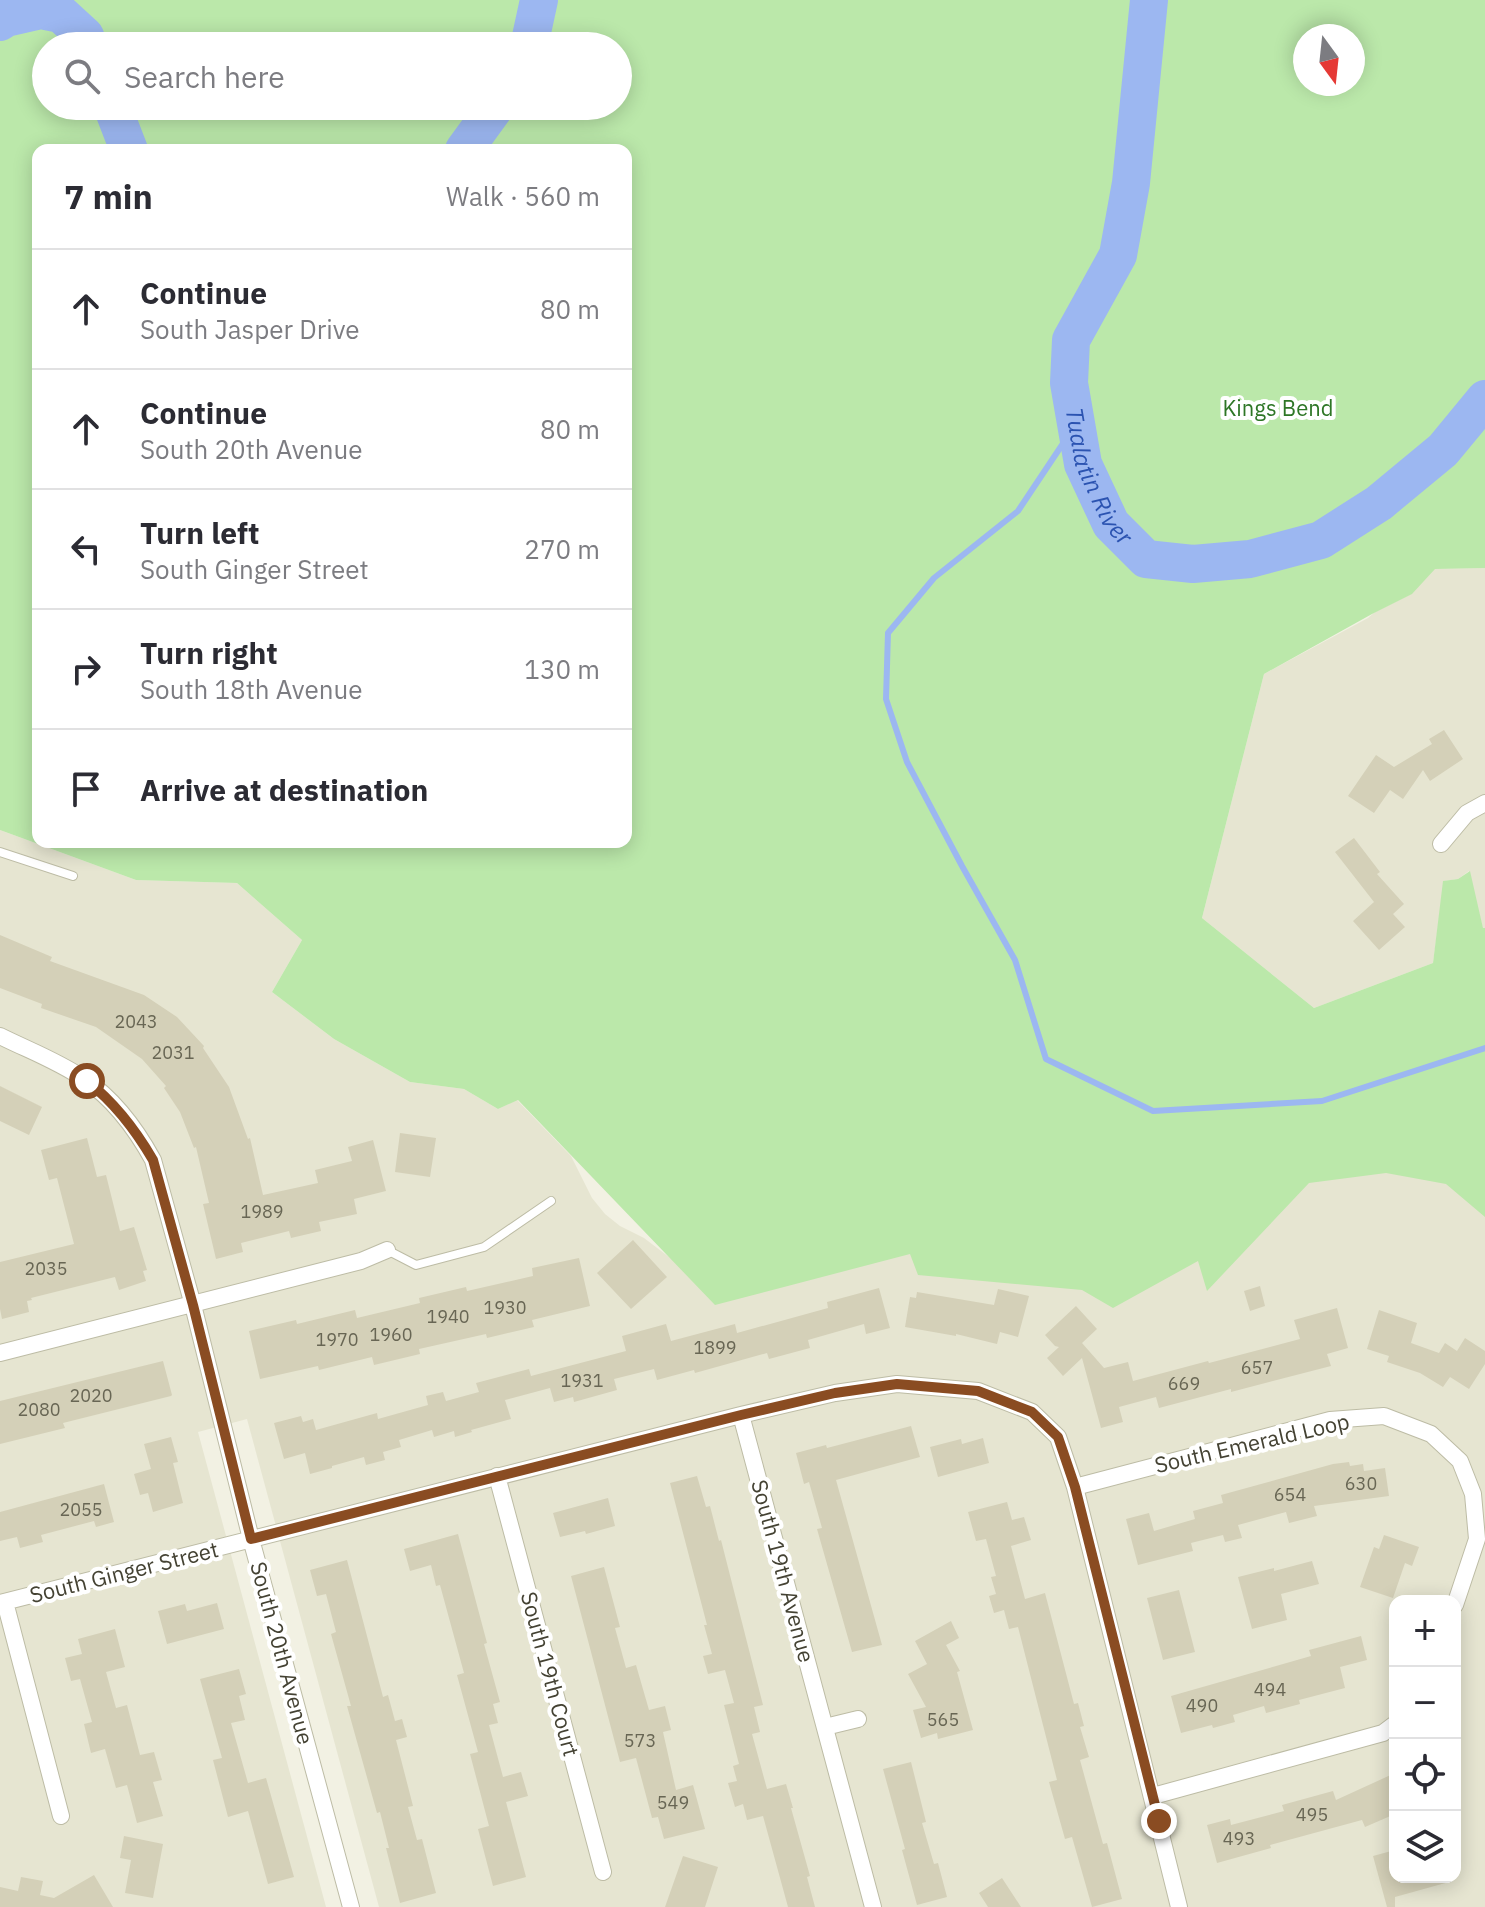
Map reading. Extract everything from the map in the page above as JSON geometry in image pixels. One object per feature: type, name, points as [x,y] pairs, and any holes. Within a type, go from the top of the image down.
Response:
[{"type":"street","points":[[1441,844],[1467,813],[1485,803]]},
{"type":"street","name":"South 20th Avenue","points":[[0,1036],[87,1081],[117,1107],[153,1160],[351,1907]]},
{"type":"street","points":[[0,1353],[361,1261],[387,1250]]},
{"type":"street","name":"South Ginger Street","points":[[3,1602],[741,1415],[835,1393],[897,1384],[978,1391],[1032,1412],[1058,1437],[1075,1487]]},
{"type":"street","name":"South 19th Avenue","points":[[741,1415],[873,1907]]},
{"type":"street","name":"South Emerald Loop","points":[[1075,1487],[1330,1420],[1384,1416],[1431,1434],[1460,1461],[1473,1494],[1477,1539],[1458,1595]]},
{"type":"street","name":"South 19th Court","points":[[497,1476],[603,1872]]},
{"type":"street","points":[[1075,1487],[1179,1907]]},
{"type":"street","points":[[3,1602],[61,1816]]},
{"type":"street","points":[[825,1727],[858,1719]]},
{"type":"street","points":[[1153,1796],[1383,1733],[1389,1728]]},
{"type":"lane","points":[[0,852],[73,876]]},
{"type":"lane","points":[[387,1250],[416,1265],[476,1250],[493,1243],[551,1201]]},
{"type":"shaded area","points":[[1485,568],[1485,928],[1469,871],[1458,879],[1444,881],[1433,963],[1314,1008],[1202,918],[1264,674],[1368,618],[1424,569]]},
{"type":"shaded area","points":[[0,830],[32,842],[32,848],[49,848],[136,880],[237,883],[302,940],[272,992],[334,1039],[410,1082],[464,1089],[498,1109],[517,1100],[571,1156],[592,1198],[605,1214],[644,1238],[723,1298],[1485,1096],[1485,1907],[379,1907],[247,1419],[198,1432],[326,1907],[0,1907]]},
{"type":"green space","name":"Kings Bend","points":[[0,0],[1485,0],[1485,568],[1435,569],[1412,594],[1264,674],[1202,918],[1314,1008],[1433,963],[1443,881],[1458,879],[1470,871],[1485,928],[1485,1217],[1446,1184],[1386,1173],[1309,1183],[1207,1291],[1198,1261],[1113,1308],[1082,1290],[918,1275],[910,1254],[715,1305],[518,1100],[498,1109],[464,1089],[410,1082],[334,1039],[272,992],[302,940],[237,883],[136,880],[49,848],[632,848],[632,144],[32,144],[32,842],[0,830]]},
{"type":"building","points":[[1444,730],[1463,759],[1430,781],[1423,770],[1403,799],[1390,790],[1374,813],[1348,796],[1376,755],[1394,767],[1432,744],[1429,739]]},
{"type":"building","points":[[1354,838],[1380,872],[1377,874],[1404,904],[1393,914],[1405,927],[1379,950],[1353,921],[1374,902],[1335,852]]},
{"type":"building","points":[[0,935],[52,957],[50,961],[144,995],[177,1017],[204,1046],[229,1087],[250,1138],[263,1195],[318,1183],[315,1170],[352,1161],[348,1147],[373,1140],[386,1191],[354,1199],[357,1214],[319,1222],[321,1231],[291,1238],[289,1231],[241,1243],[243,1252],[216,1259],[203,1204],[209,1203],[196,1147],[180,1112],[164,1088],[166,1086],[142,1059],[96,1027],[41,1008],[42,1004],[0,988]]},
{"type":"building","points":[[0,1086],[42,1107],[29,1135],[0,1121]]},
{"type":"building","points":[[400,1133],[436,1138],[430,1177],[395,1172]]},
{"type":"building","points":[[87,1138],[97,1177],[106,1175],[120,1231],[134,1227],[147,1270],[143,1271],[146,1281],[119,1290],[115,1277],[31,1298],[27,1301],[29,1312],[2,1319],[0,1262],[74,1244],[57,1178],[49,1180],[41,1150]]},
{"type":"building","points":[[633,1240],[667,1277],[631,1309],[597,1273]]},
{"type":"building","points":[[579,1258],[590,1306],[532,1320],[534,1327],[419,1349],[420,1354],[374,1365],[372,1357],[319,1370],[318,1366],[260,1379],[249,1331],[296,1320],[297,1324],[355,1310],[357,1318],[420,1303],[419,1298],[533,1276],[532,1268]]},
{"type":"building","points":[[1260,1286],[1265,1306],[1250,1311],[1244,1291]]},
{"type":"building","points":[[879,1288],[890,1328],[866,1334],[864,1324],[808,1340],[810,1348],[769,1359],[767,1353],[657,1380],[654,1369],[614,1379],[617,1390],[574,1402],[573,1397],[554,1402],[550,1388],[505,1400],[511,1419],[455,1437],[454,1431],[434,1437],[432,1430],[399,1440],[401,1447],[383,1452],[385,1460],[366,1465],[364,1457],[310,1474],[305,1453],[284,1459],[274,1423],[301,1416],[303,1422],[313,1419],[316,1430],[377,1413],[378,1419],[428,1405],[426,1396],[443,1392],[446,1401],[479,1392],[476,1383],[529,1369],[531,1376],[626,1351],[622,1336],[666,1324],[671,1341],[735,1324],[737,1333],[828,1308],[827,1302]]},
{"type":"building","points":[[998,1289],[1029,1296],[1018,1337],[1000,1332],[997,1344],[905,1327],[910,1297],[916,1298],[917,1292],[994,1305]]},
{"type":"building","points":[[1076,1306],[1097,1329],[1082,1343],[1104,1368],[1128,1362],[1133,1381],[1300,1339],[1294,1320],[1337,1308],[1348,1348],[1327,1354],[1331,1366],[1231,1392],[1231,1389],[1159,1408],[1156,1397],[1119,1407],[1123,1422],[1101,1428],[1082,1358],[1063,1376],[1047,1358],[1059,1347],[1045,1335]]},
{"type":"building","points":[[1379,1310],[1417,1323],[1411,1343],[1439,1353],[1445,1343],[1457,1351],[1465,1338],[1485,1351],[1485,1364],[1469,1389],[1450,1377],[1443,1387],[1420,1373],[1387,1362],[1389,1356],[1367,1349]]},
{"type":"building","points":[[163,1361],[171,1396],[63,1423],[65,1428],[0,1444],[0,1401]]},
{"type":"building","points":[[911,1426],[920,1457],[836,1480],[882,1645],[852,1652],[817,1529],[822,1528],[809,1482],[804,1484],[796,1453]]},
{"type":"building","points":[[171,1437],[178,1462],[173,1463],[183,1503],[153,1512],[148,1493],[140,1495],[134,1474],[151,1469],[144,1444]]},
{"type":"building","points":[[983,1438],[989,1463],[938,1477],[930,1447],[961,1439],[962,1444]]},
{"type":"building","points":[[1349,1462],[1350,1466],[1363,1464],[1364,1471],[1385,1468],[1389,1496],[1314,1506],[1317,1516],[1289,1523],[1286,1512],[1238,1525],[1242,1538],[1225,1542],[1223,1535],[1191,1543],[1193,1551],[1138,1565],[1126,1519],[1149,1513],[1154,1531],[1195,1519],[1193,1511],[1223,1503],[1221,1495]]},
{"type":"building","points":[[697,1476],[706,1507],[710,1506],[721,1540],[763,1705],[754,1707],[760,1732],[752,1734],[767,1789],[786,1784],[815,1907],[788,1907],[763,1816],[747,1820],[743,1804],[735,1807],[728,1783],[737,1781],[733,1766],[739,1764],[724,1705],[734,1703],[725,1670],[708,1674],[703,1656],[712,1654],[704,1625],[707,1625],[670,1483]]},
{"type":"building","points":[[104,1484],[114,1522],[96,1527],[94,1521],[41,1535],[43,1542],[20,1548],[17,1537],[0,1541],[0,1512]]},
{"type":"building","points":[[608,1498],[615,1526],[560,1537],[553,1513]]},
{"type":"building","points":[[1007,1502],[1012,1520],[1024,1517],[1031,1540],[1011,1546],[1025,1599],[1045,1593],[1074,1704],[1078,1703],[1084,1726],[1080,1727],[1089,1757],[1080,1760],[1122,1899],[1092,1907],[1072,1837],[1065,1839],[1049,1782],[1057,1780],[1018,1627],[1009,1629],[1004,1610],[994,1613],[989,1596],[996,1594],[991,1577],[996,1576],[986,1539],[976,1541],[968,1512]]},
{"type":"building","points":[[458,1534],[500,1702],[493,1704],[498,1723],[489,1725],[503,1777],[521,1772],[528,1796],[506,1802],[526,1877],[493,1886],[478,1829],[489,1826],[470,1754],[478,1752],[457,1675],[464,1673],[440,1585],[436,1586],[431,1565],[410,1571],[404,1549]]},
{"type":"building","points":[[1384,1535],[1419,1547],[1412,1566],[1405,1563],[1394,1595],[1389,1597],[1360,1587],[1374,1547],[1379,1549]]},
{"type":"building","points":[[347,1560],[383,1697],[388,1695],[395,1721],[402,1719],[407,1737],[396,1740],[413,1806],[408,1807],[417,1840],[422,1839],[436,1893],[400,1903],[380,1812],[377,1813],[347,1706],[351,1706],[331,1634],[336,1632],[326,1594],[317,1596],[310,1570]]},
{"type":"building","points":[[1312,1561],[1319,1584],[1281,1594],[1287,1620],[1252,1629],[1238,1577]]},
{"type":"building","points":[[604,1567],[620,1627],[615,1628],[626,1668],[636,1665],[649,1710],[665,1706],[671,1730],[663,1732],[676,1790],[693,1785],[705,1829],[664,1839],[658,1817],[652,1818],[636,1758],[620,1762],[571,1576]]},
{"type":"building","points":[[1179,1590],[1195,1652],[1163,1660],[1147,1598]]},
{"type":"building","points":[[217,1603],[224,1629],[167,1644],[158,1611],[185,1604],[187,1611]]},
{"type":"building","points":[[951,1621],[959,1638],[946,1645],[960,1671],[957,1672],[973,1730],[938,1739],[937,1733],[921,1738],[913,1710],[926,1707],[908,1674],[927,1664],[915,1641]]},
{"type":"building","points":[[115,1629],[125,1667],[106,1672],[116,1708],[127,1705],[140,1755],[154,1752],[162,1780],[153,1782],[163,1816],[137,1823],[127,1785],[116,1788],[105,1749],[91,1753],[84,1724],[92,1722],[80,1679],[71,1681],[65,1658],[82,1654],[78,1639]]},
{"type":"building","points":[[1361,1636],[1367,1660],[1340,1667],[1345,1688],[1299,1700],[1300,1704],[1266,1713],[1264,1706],[1233,1715],[1235,1722],[1181,1733],[1171,1696],[1311,1656],[1309,1650]]},
{"type":"building","points":[[239,1669],[246,1694],[239,1696],[245,1720],[231,1723],[248,1783],[266,1778],[294,1877],[268,1884],[248,1811],[228,1817],[213,1760],[222,1758],[200,1679]]},
{"type":"building","points":[[911,1762],[926,1822],[922,1823],[947,1897],[917,1905],[883,1769]]},
{"type":"building","points":[[1389,1776],[1389,1817],[1365,1827],[1362,1820],[1217,1863],[1207,1825],[1230,1819],[1231,1825],[1284,1811],[1282,1805],[1333,1791],[1336,1800]]},
{"type":"building","points":[[124,1836],[163,1844],[153,1898],[125,1893],[131,1860],[120,1858]]},
{"type":"building","points":[[1389,1852],[1389,1883],[1445,1883],[1395,1897],[1395,1907],[1387,1907],[1373,1856]]},
{"type":"building","points":[[683,1856],[718,1867],[705,1907],[665,1907]]},
{"type":"building","points":[[94,1875],[113,1907],[0,1907],[0,1887],[18,1891],[21,1877],[43,1881],[40,1895],[54,1898]]},
{"type":"building","points":[[1002,1878],[1021,1907],[988,1907],[979,1893]]},
{"type":"waterway","name":"Tualatin River","points":[[532,32],[539,0]]},
{"type":"waterway","name":"Tualatin River","points":[[1149,0],[1131,183],[1118,255],[1071,340],[1069,383],[1083,464],[1111,524],[1146,559],[1193,564],[1250,559],[1321,540],[1379,503],[1443,450],[1485,399]]},
{"type":"waterway","name":"Tualatin River","points":[[0,22],[41,10],[61,14],[81,32]]},
{"type":"waterway","name":"Tualatin River","points":[[117,120],[127,144]]},
{"type":"waterway","name":"Tualatin River","points":[[468,144],[486,120]]},
{"type":"waterway","points":[[1076,424],[1018,511],[934,578],[888,633],[886,699],[907,762],[1015,960],[1046,1059],[1153,1111],[1322,1101],[1485,1048]]},
{"type":"route","points":[[87,1081],[117,1107],[153,1160],[193,1305],[251,1539],[835,1393],[897,1384],[978,1391],[1032,1412],[1058,1437],[1075,1487],[1159,1821]]}]
